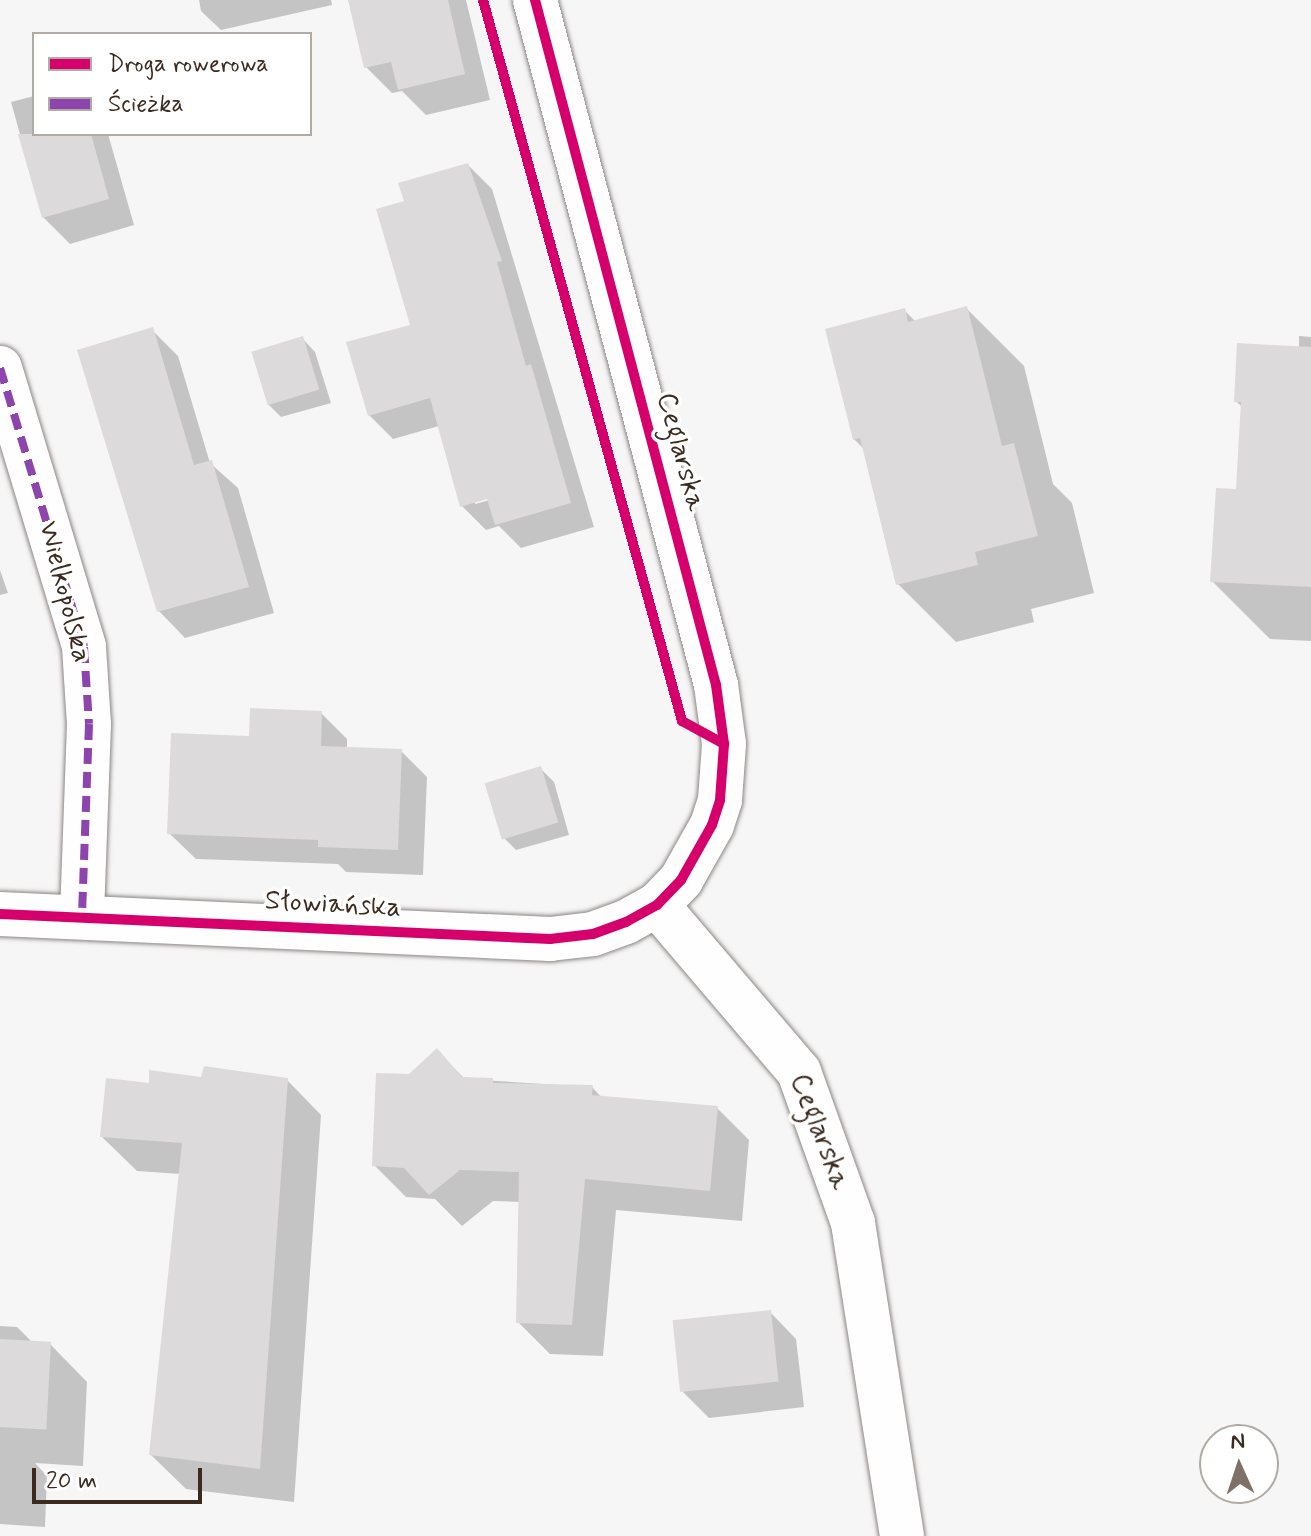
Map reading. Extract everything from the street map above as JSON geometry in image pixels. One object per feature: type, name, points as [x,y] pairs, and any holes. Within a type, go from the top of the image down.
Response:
[{"type":"street","name":"Ceglarska","points":[[535,0],[688,579],[722,730],[720,800],[712,825],[681,880],[657,905],[799,1072],[804,1084],[853,1223],[902,1536]]},
{"type":"street","name":"Wielkopolska","points":[[0,368],[84,647],[89,724],[82,917]]},
{"type":"street","name":"Słowiańska","points":[[0,914],[550,939],[593,934],[657,905]]},
{"type":"building","points":[[348,0],[448,0],[465,74],[398,90],[391,62],[364,68]]},
{"type":"building","points":[[18,134],[92,136],[109,199],[42,218]]},
{"type":"building","points":[[468,163],[502,261],[497,262],[526,366],[531,364],[571,503],[495,525],[487,499],[460,507],[430,398],[368,416],[346,342],[410,325],[376,209],[404,201],[398,183]]},
{"type":"building","points":[[967,306],[1002,446],[1014,443],[1038,536],[975,552],[978,565],[896,585],[860,438],[853,440],[825,329],[905,308],[908,322]]},
{"type":"building","points":[[153,327],[194,465],[212,460],[249,587],[157,612],[77,350]]},
{"type":"building","points":[[303,336],[319,390],[268,405],[251,352]]},
{"type":"building","points":[[1237,343],[1311,347],[1311,587],[1210,582],[1216,488],[1236,489],[1241,402],[1234,402]]},
{"type":"building","points":[[250,708],[322,711],[321,746],[402,749],[398,850],[318,847],[318,840],[167,834],[171,733],[249,736]]},
{"type":"building","points":[[541,766],[558,822],[502,840],[485,783]]},
{"type":"building","points":[[437,1048],[462,1077],[493,1078],[493,1083],[593,1085],[592,1095],[718,1106],[710,1191],[585,1179],[572,1325],[516,1323],[519,1172],[460,1170],[429,1195],[404,1168],[372,1166],[376,1073],[409,1074]]},
{"type":"building","points":[[204,1066],[288,1078],[260,1469],[149,1455],[182,1143],[100,1137],[106,1078],[149,1083],[149,1070],[201,1077]]},
{"type":"building","points":[[771,1310],[779,1382],[680,1392],[673,1320]]},
{"type":"building","points":[[0,1339],[51,1342],[46,1430],[0,1427]]},
{"type":"marked path","points":[[0,368],[84,647],[89,724],[82,917]]},
{"type":"cycle path","points":[[483,0],[682,721],[724,744]]},
{"type":"cycle path","points":[[0,914],[550,939],[593,934],[626,922],[657,905],[681,880],[712,825],[720,800],[724,744],[716,685],[535,0]]}]
